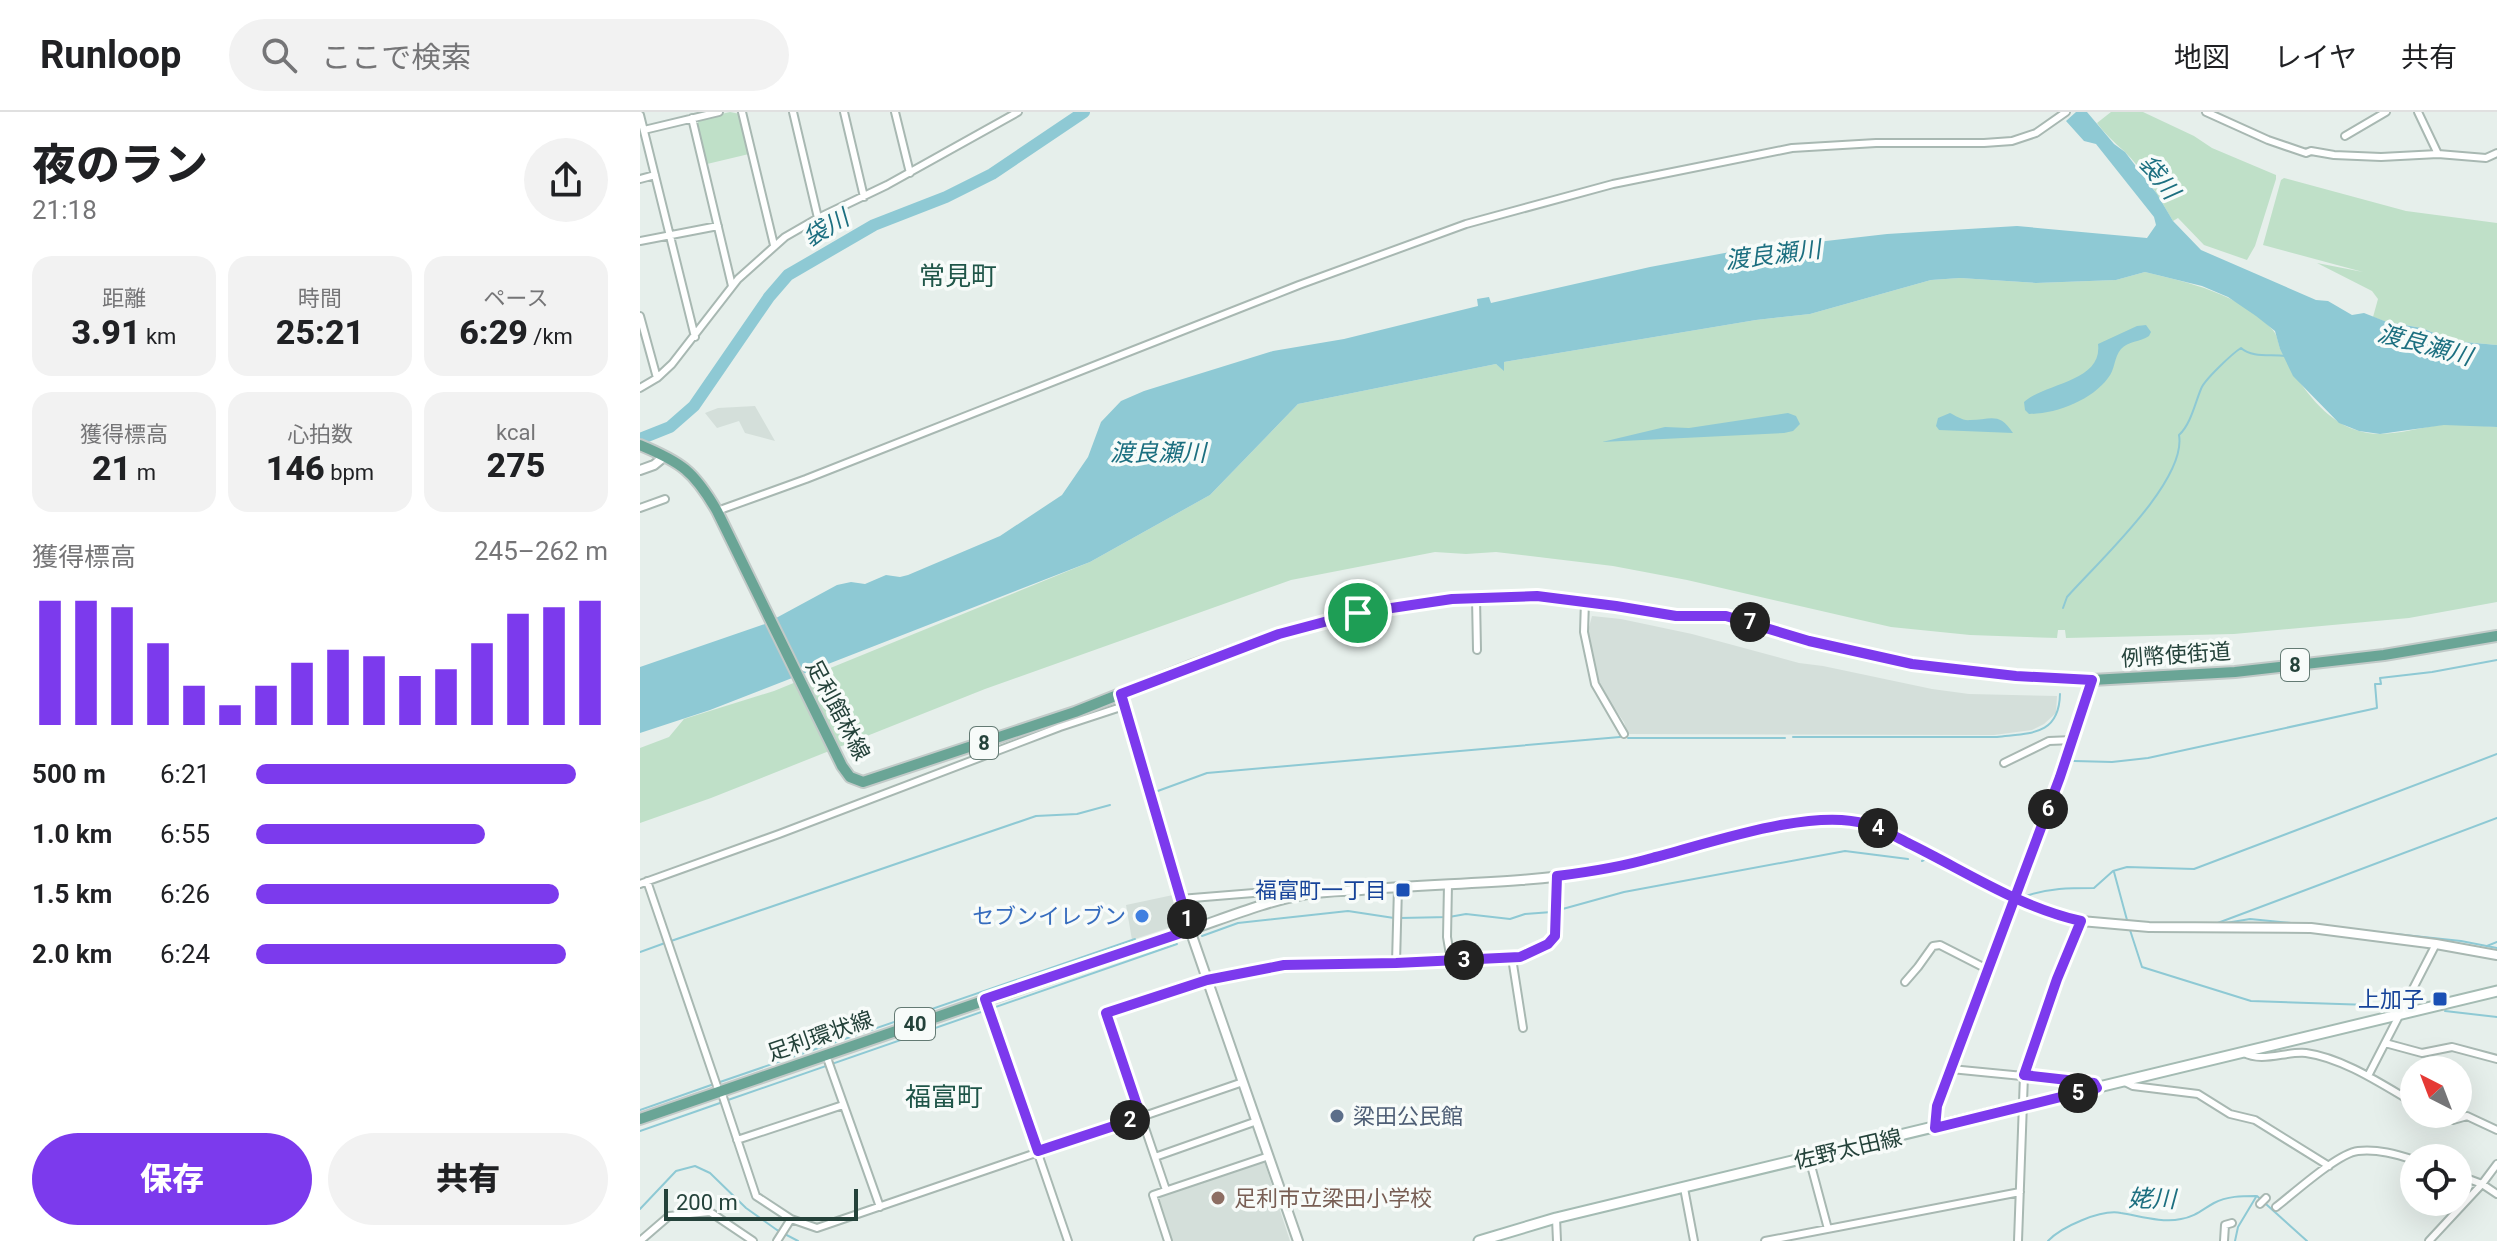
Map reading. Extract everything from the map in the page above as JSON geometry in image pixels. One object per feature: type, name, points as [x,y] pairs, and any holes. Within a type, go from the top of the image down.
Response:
[{"type":"main road","name":"足利館林線","points":[[640,445],[682,465],[696,478],[718,514],[847,774],[858,781],[867,782],[1075,712],[1193,665],[1308,625],[1390,607],[1476,597],[1537,596],[1676,616],[1726,616],[1809,641],[1912,664],[2001,675],[2092,680]]},
{"type":"main road","name":"例幣使街道","points":[[2092,680],[2251,670],[2397,653],[2497,636]]},
{"type":"main road","points":[[1121,694],[1190,930]]},
{"type":"main road","name":"足利環状線","points":[[640,1119],[1190,930]]},
{"type":"main road","name":"佐野太田線","points":[[1479,1241],[1556,1218],[2497,991]]},
{"type":"street","points":[[644,130],[719,112]]},
{"type":"street","points":[[742,112],[774,245]]},
{"type":"street","points":[[793,112],[818,218]]},
{"type":"street","points":[[844,112],[864,197]]},
{"type":"street","points":[[895,112],[910,173]]},
{"type":"street","points":[[640,388],[657,378],[695,337],[732,287],[774,245],[818,218],[910,173],[1017,112]]},
{"type":"street","points":[[2206,112],[2306,153],[2381,157],[2438,154],[2486,158],[2497,153]]},
{"type":"street","points":[[2345,136],[2386,112]]},
{"type":"street","points":[[2418,112],[2438,154]]},
{"type":"street","points":[[718,514],[1284,290],[1466,224],[1613,184],[1769,152],[1814,146],[2012,141],[2036,133],[2063,114]]},
{"type":"street","points":[[640,115],[695,337]]},
{"type":"street","points":[[692,118],[732,287]]},
{"type":"street","points":[[640,179],[655,175]]},
{"type":"street","points":[[640,241],[718,226]]},
{"type":"street","points":[[640,316],[657,378]]},
{"type":"street","points":[[640,470],[654,465],[664,456]]},
{"type":"street","points":[[640,508],[665,499]]},
{"type":"street","points":[[1476,597],[1477,650]]},
{"type":"street","points":[[1585,601],[1584,632],[1595,684],[1624,734]]},
{"type":"street","name":"例幣使街道","points":[[1935,1128],[1937,1106],[2073,740],[2092,680]]},
{"type":"street","points":[[1124,706],[644,882],[756,1196],[802,1224],[823,1227],[1243,1082]]},
{"type":"street","points":[[2004,763],[2049,741],[2073,740]]},
{"type":"street","points":[[1298,1241],[1190,930],[1307,894],[1557,876],[1622,866],[1764,828],[1847,820],[1884,831],[2014,899],[2048,913],[2081,921],[2149,927],[2294,927],[2436,944],[2497,955]]},
{"type":"street","points":[[1166,1190],[1106,1013],[1207,980],[1284,965],[1512,958],[1548,944],[1555,936],[1557,876]]},
{"type":"street","points":[[1448,884],[1447,937],[1451,961]]},
{"type":"street","points":[[1396,963],[1398,887]]},
{"type":"street","points":[[1180,899],[1301,889],[1307,894]]},
{"type":"street","points":[[2018,1241],[2024,1075],[2081,921]]},
{"type":"street","points":[[2368,1076],[2436,944]]},
{"type":"street","points":[[1905,982],[1933,946],[1940,945],[1987,969]]},
{"type":"street","points":[[1512,958],[1523,1028]]},
{"type":"street","points":[[985,999],[1068,1241]]},
{"type":"street","points":[[2385,1043],[2422,1053],[2452,1047],[2497,1059]]},
{"type":"street","points":[[2244,1053],[2254,1057],[2309,1054],[2368,1076],[2400,1095]]},
{"type":"street","points":[[826,1055],[880,1207]]},
{"type":"street","points":[[1951,1069],[2094,1083],[2097,1088]]},
{"type":"street","points":[[2124,1081],[2133,1086],[2198,1094],[2230,1114],[2255,1120],[2329,1166]]},
{"type":"street","points":[[737,1140],[843,1105]]},
{"type":"street","points":[[2472,1118],[2497,1130]]},
{"type":"street","points":[[1155,1157],[1257,1121]]},
{"type":"street","points":[[2276,1207],[2329,1166],[2358,1151],[2400,1156]]},
{"type":"street","points":[[1168,1241],[1153,1195],[1269,1156]]},
{"type":"street","points":[[1809,1158],[1828,1229]]},
{"type":"street","points":[[2429,1241],[2497,1164]]},
{"type":"street","points":[[2472,1180],[2497,1194]]},
{"type":"street","points":[[1684,1188],[1694,1241]]},
{"type":"street","points":[[1765,1241],[2020,1192]]},
{"type":"street","points":[[2260,1204],[2266,1198]]},
{"type":"street","points":[[640,1241],[669,1216],[710,1212],[753,1241]]},
{"type":"street","points":[[1556,1218],[1557,1241]]},
{"type":"street","points":[[778,1240],[791,1219]]},
{"type":"street","points":[[2224,1241],[2225,1225],[2232,1223]]},
{"type":"shaded area","points":[[755,406],[775,441],[745,433],[739,421],[717,428],[705,413],[718,408]]},
{"type":"shaded area","points":[[1592,616],[1692,634],[1799,663],[1932,689],[1969,694],[2057,696],[2056,713],[2032,730],[1994,735],[1628,734],[1597,676],[1588,631]]},
{"type":"shaded area","points":[[1173,895],[1179,913],[1171,927],[1132,940],[1126,905]]},
{"type":"shaded area","name":"足利市立梁田小学校","points":[[1264,1161],[1290,1241],[1171,1241],[1157,1201],[1162,1194]]},
{"type":"green space","points":[[730,112],[740,114],[749,154],[707,164],[697,124],[700,119]]},
{"type":"green space","points":[[2111,112],[2143,112],[2212,148],[2276,175],[2255,246],[2247,260],[2204,245],[2178,218],[2173,221],[2138,166],[2097,123]]},
{"type":"green space","points":[[2284,178],[2406,211],[2497,223],[2497,345],[2453,341],[2422,328],[2373,317],[2378,299],[2372,291],[2317,263],[2363,272],[2263,245]]},
{"type":"green space","points":[[2145,272],[2213,291],[2259,317],[2274,331],[2281,351],[2303,387],[2322,408],[2344,425],[2377,434],[2448,424],[2497,427],[2497,602],[2409,618],[2234,634],[2066,638],[2065,630],[2058,630],[2057,638],[1970,635],[1891,627],[1613,566],[1496,552],[1435,552],[1291,580],[985,689],[711,798],[640,823],[640,748],[669,737],[684,719],[774,691],[1090,562],[1210,495],[1298,404],[1496,364],[1504,370],[1504,362],[1756,320],[1810,314],[1931,280],[1960,278],[2036,283],[2116,280]]},
{"type":"water","name":"渡良瀬川","points":[[2076,112],[2087,112],[2114,144],[2125,152],[2173,221],[2201,250],[2316,300],[2328,301],[2352,315],[2364,313],[2387,322],[2422,328],[2453,341],[2497,345],[2497,427],[2444,425],[2380,434],[2359,431],[2339,423],[2293,376],[2275,331],[2228,297],[2202,286],[2145,272],[2116,280],[2036,283],[1960,278],[1931,280],[1810,314],[1756,320],[1504,362],[1504,371],[1496,364],[1298,404],[1210,495],[1090,562],[710,710],[640,733],[640,667],[765,624],[837,585],[851,582],[865,584],[886,575],[908,575],[1000,536],[1062,495],[1088,457],[1101,422],[1121,401],[1144,391],[1273,351],[1344,339],[1478,306],[1477,299],[1489,297],[1491,303],[1730,252],[1887,234],[2017,226],[2147,238],[2156,225],[2154,217],[2096,144],[2084,141],[2066,121]]},
{"type":"water","points":[[2146,325],[2151,332],[2149,336],[2121,349],[2110,375],[2093,393],[2073,404],[2050,411],[2029,414],[2025,410],[2024,402],[2033,396],[2082,374],[2091,366],[2097,357],[2098,344]]},
{"type":"water","points":[[1788,413],[1796,416],[1800,424],[1793,431],[1784,433],[1602,442],[1665,427],[1689,428]]},
{"type":"water","points":[[1950,413],[1967,420],[1999,419],[2013,433],[1939,430],[1936,426],[1938,418]]},
{"type":"waterway","name":"袋川","points":[[640,439],[670,427],[694,406],[769,297],[788,275],[874,225],[946,197],[992,174],[1084,112]]},
{"type":"waterway","points":[[2063,608],[2067,597],[2155,498],[2169,475],[2178,454],[2179,435],[2190,419],[2207,380],[2241,348],[2256,354],[2285,356]]},
{"type":"waterway","points":[[2074,761],[2112,762],[2148,758],[2377,708],[2375,684],[2381,684],[2380,678],[2497,660]]},
{"type":"waterway","points":[[1793,737],[1997,737],[2031,733],[2048,725],[2054,718],[2060,694]]},
{"type":"waterway","points":[[1155,792],[1207,773],[1620,737]]},
{"type":"waterway","points":[[1628,738],[1785,738]]},
{"type":"waterway","points":[[2026,896],[2051,890],[2094,888],[2113,871],[2127,867],[2194,869],[2497,754]]},
{"type":"waterway","points":[[671,941],[1036,816],[1077,814],[1110,805]]},
{"type":"waterway","points":[[2215,924],[2497,818]]},
{"type":"waterway","points":[[1559,910],[1624,892],[1845,851],[1908,859]]},
{"type":"waterway","points":[[1922,861],[1926,859]]},
{"type":"waterway","points":[[2114,872],[2127,920]]},
{"type":"waterway","points":[[1202,936],[1238,923],[1348,911],[1394,918]]},
{"type":"waterway","points":[[1400,918],[1466,914],[1510,919],[1525,914],[1552,912]]},
{"type":"waterway","points":[[2220,924],[2250,919],[2301,924]]},
{"type":"waterway","points":[[2130,930],[2142,967],[2251,1001],[2400,1006]]},
{"type":"waterway","points":[[2367,931],[2497,948]]},
{"type":"waterway","points":[[720,1082],[1135,939]]},
{"type":"waterway","points":[[2487,946],[2497,942]]},
{"type":"waterway","points":[[640,952],[665,943]]},
{"type":"waterway","points":[[728,1100],[1177,944]]},
{"type":"waterway","points":[[2445,1011],[2497,1017]]},
{"type":"waterway","points":[[640,1110],[714,1084]]},
{"type":"waterway","points":[[640,1131],[720,1103]]},
{"type":"waterway","name":"姥川","points":[[640,1209],[676,1171],[695,1166],[710,1173],[746,1208],[798,1241]]},
{"type":"waterway","name":"姥川","points":[[2048,1241],[2093,1216],[2113,1212],[2174,1220],[2191,1216],[2224,1199],[2256,1196]]},
{"type":"waterway","points":[[2257,1196],[2307,1241]]},
{"type":"waterway","name":"姥川","points":[[2235,1241],[2238,1227],[2256,1197]]},
{"type":"place","name":"福富町一丁目","points":[[1403,890]]},
{"type":"place","name":"セブンイレブン","points":[[1142,916]]},
{"type":"place","name":"上加子","points":[[2440,999]]},
{"type":"place","name":"梁田公民館","points":[[1337,1116]]},
{"type":"place","name":"足利市立梁田小学校","points":[[1218,1198]]},
{"type":"district","name":"常見町","points":[[958,276]]},
{"type":"district","name":"福富町","points":[[944,1097]]},
{"type":"route","points":[[1358,613],[1279,634],[1121,694],[1190,930],[985,999],[1038,1151],[1141,1117],[1106,1013],[1207,980],[1284,965],[1520,957],[1548,944],[1555,936],[1557,876],[1622,866],[1764,828],[1819,821],[1847,820],[1867,824],[1922,849],[2014,899],[2048,913],[2081,921],[2024,1075],[2094,1083],[2097,1088],[1935,1128],[1937,1106],[1987,969],[2014,899],[2060,777],[2092,680],[2016,676],[1912,664],[1809,641],[1726,616],[1676,616],[1537,596],[1452,599],[1358,613]]}]
